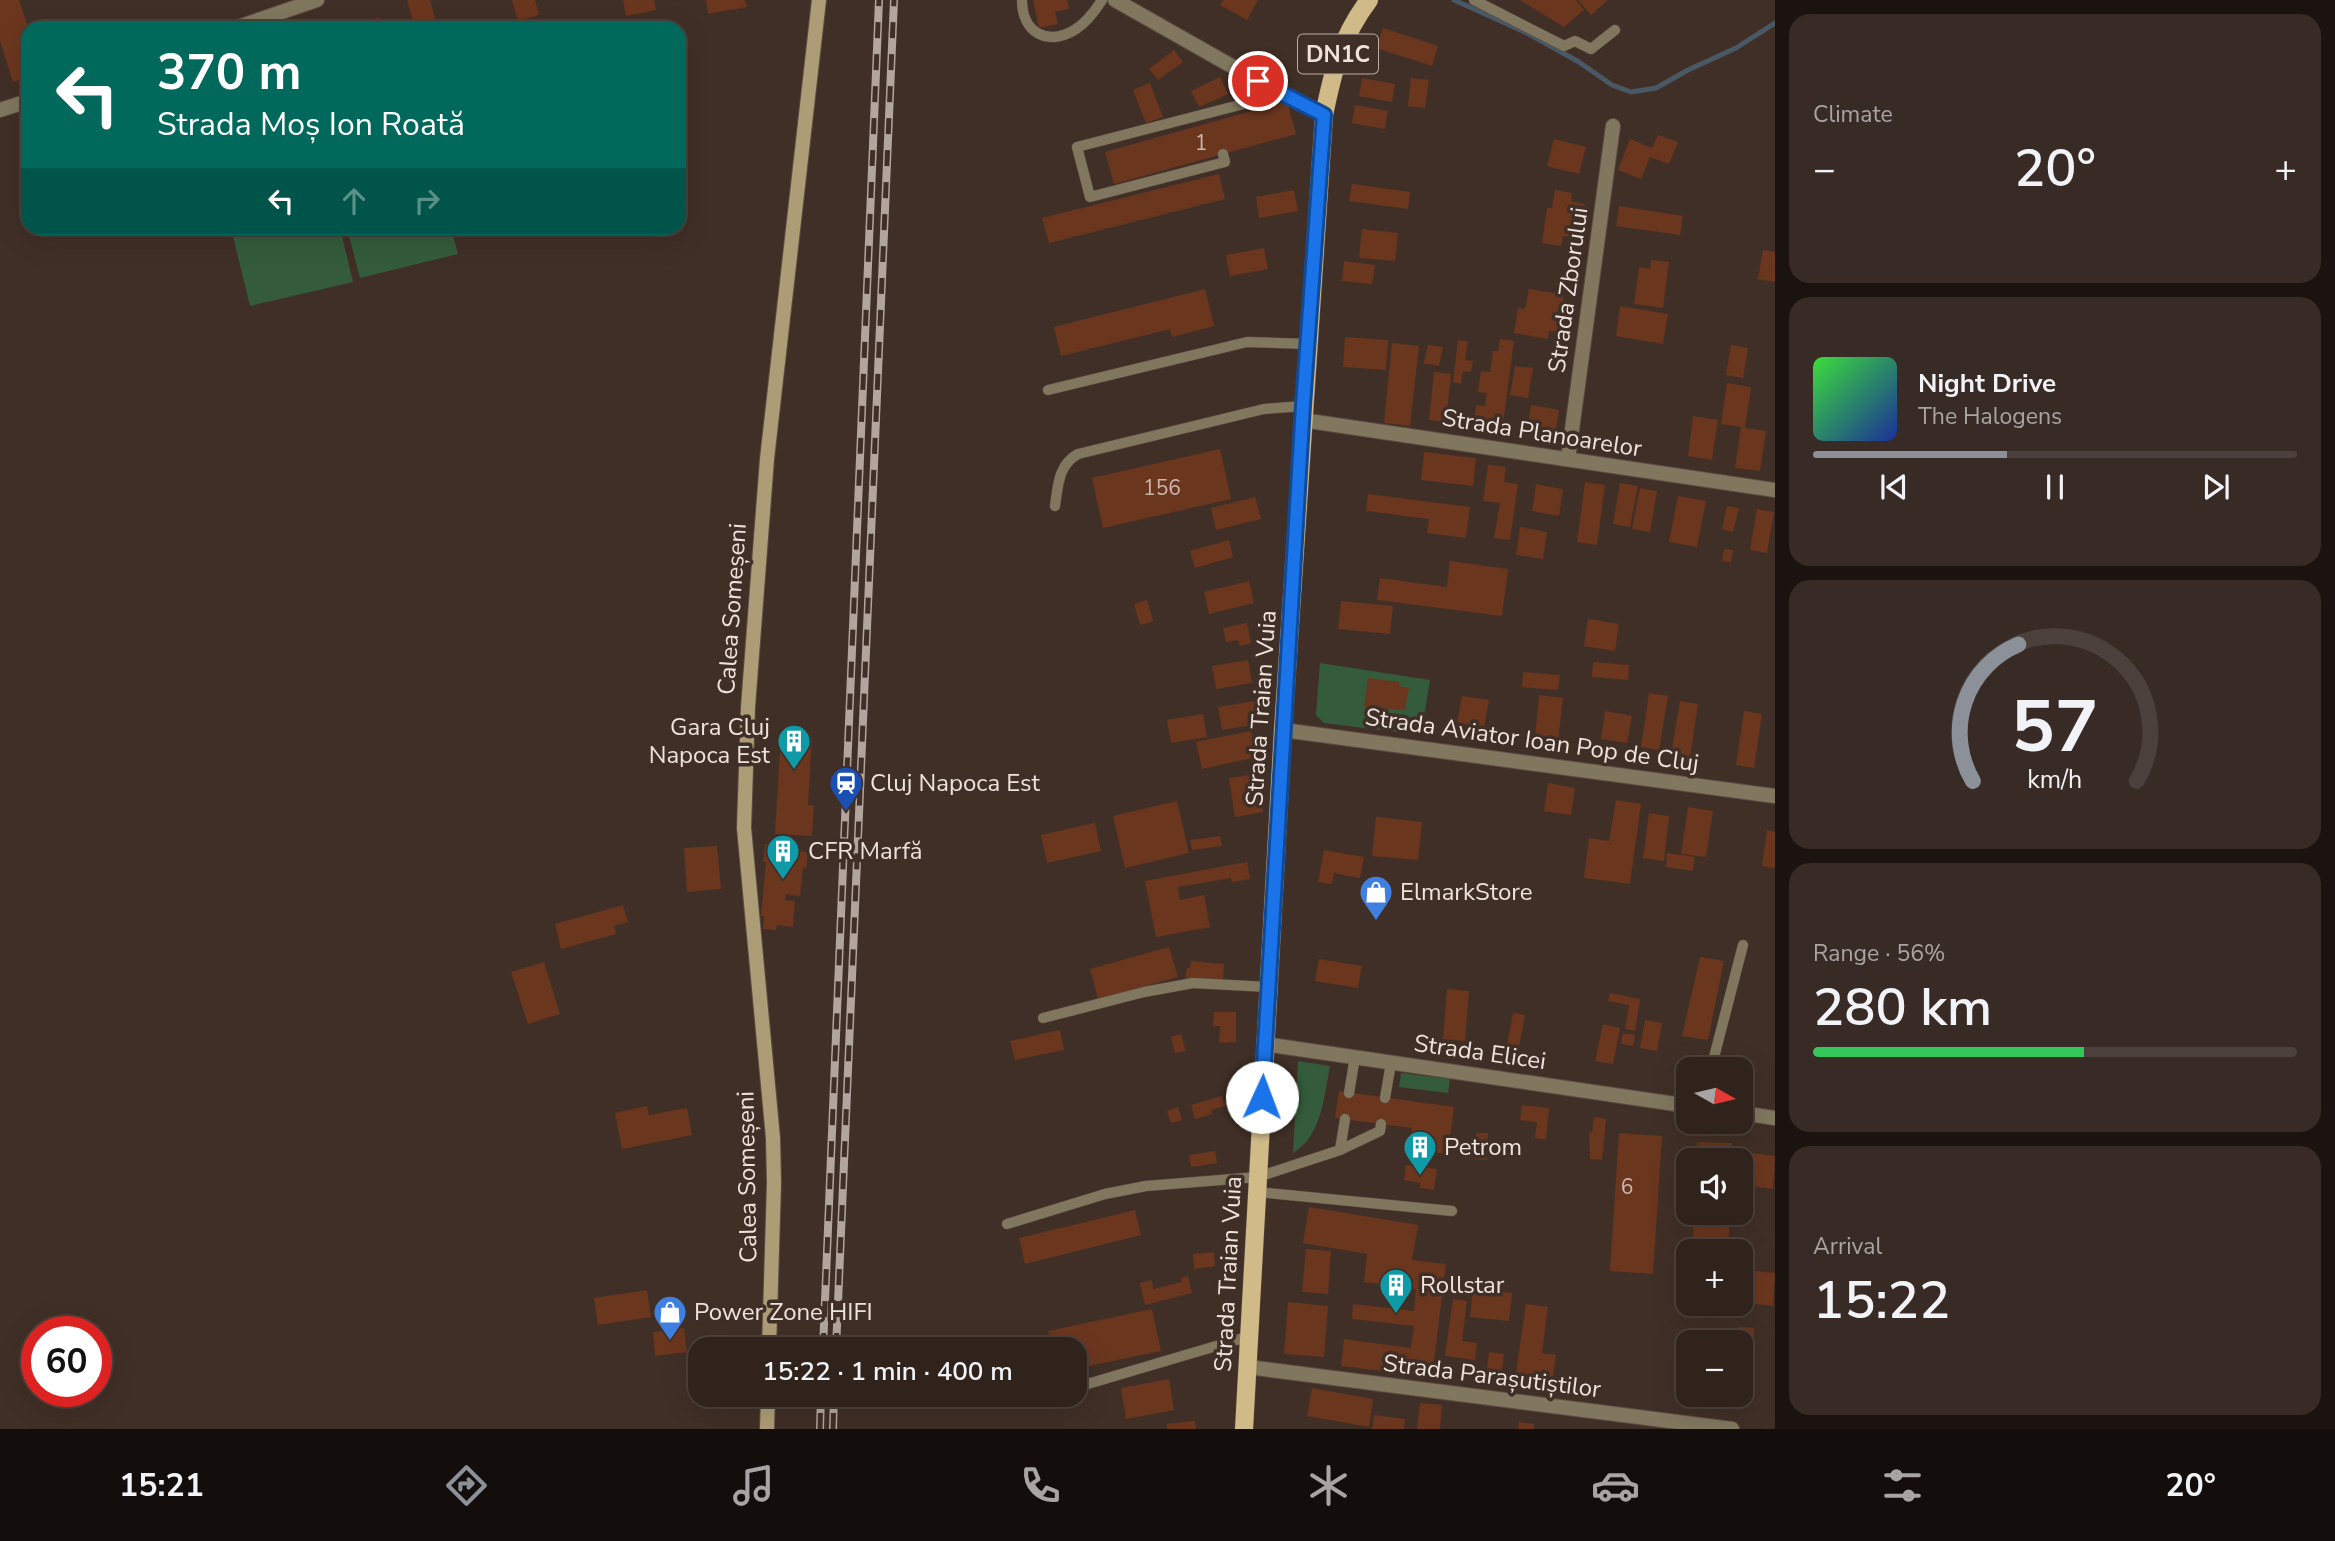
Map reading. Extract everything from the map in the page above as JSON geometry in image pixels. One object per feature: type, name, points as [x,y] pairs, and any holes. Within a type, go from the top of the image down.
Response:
[{"type":"main road","name":"Calea Someșeni","points":[[769,1337],[773,1138],[744,828],[748,707],[767,459],[819,0]]},
{"type":"main road","name":"Strada Traian Vuia","points":[[1244,1429],[1283,730],[1324,115],[1335,60],[1356,17],[1368,0]]},
{"type":"main road","points":[[766,1429],[767,1407]]},
{"type":"street","points":[[256,21],[317,0]]},
{"type":"street","points":[[1115,0],[1324,115]]},
{"type":"street","points":[[0,110],[21,103]]},
{"type":"street","name":"Strada Zborului","points":[[1568,459],[1614,127]]},
{"type":"street","name":"Strada Planoarelor","points":[[1303,413],[1568,459],[1775,490]]},
{"type":"street","name":"Strada Aviator Ioan Pop de Cluj","points":[[1283,730],[1775,796]]},
{"type":"street","name":"Strada Elicei","points":[[1264,1044],[1676,1104]]},
{"type":"street","points":[[1754,1115],[1775,1118]]},
{"type":"street","name":"Strada Parașutiștilor","points":[[1248,1367],[1732,1429]]},
{"type":"lane","points":[[1022,0],[1022,11],[1028,26],[1038,35],[1052,38],[1074,31],[1090,18],[1102,0]]},
{"type":"lane","points":[[1474,0],[1564,46],[1575,41],[1591,49],[1615,30]]},
{"type":"lane","points":[[1223,154],[1225,162],[1090,197],[1077,147],[1213,117],[1282,93]]},
{"type":"lane","points":[[1048,390],[1247,342],[1308,344]]},
{"type":"lane","points":[[1055,506],[1062,469],[1068,459],[1078,454],[1251,411],[1303,413]]},
{"type":"lane","points":[[1714,1057],[1743,945]]},
{"type":"lane","points":[[1043,1018],[1193,983],[1268,987]]},
{"type":"lane","points":[[1349,1093],[1355,1057]]},
{"type":"lane","points":[[1385,1098],[1391,1063]]},
{"type":"lane","points":[[1340,1150],[1345,1119]]},
{"type":"lane","points":[[1258,1184],[1340,1150],[1380,1130],[1381,1124]]},
{"type":"lane","points":[[1007,1224],[1105,1194],[1146,1185],[1258,1184],[1452,1210]]},
{"type":"lane","points":[[1087,1384],[1250,1336]]},
{"type":"green space","points":[[233,235],[342,235],[353,282],[250,306]]},
{"type":"green space","points":[[349,235],[453,235],[458,254],[360,278]]},
{"type":"green space","points":[[1320,663],[1430,680],[1421,735],[1324,723],[1316,715]]},
{"type":"green space","points":[[1298,1061],[1330,1066],[1316,1126],[1303,1146],[1293,1153]]},
{"type":"green space","points":[[1401,1073],[1450,1079],[1448,1093],[1399,1087]]},
{"type":"building","points":[[0,0],[19,0],[26,21],[21,21],[21,79],[13,82],[0,41]]},
{"type":"building","points":[[407,0],[430,0],[436,21],[413,21]]},
{"type":"building","points":[[512,0],[535,0],[539,15],[518,21]]},
{"type":"building","points":[[623,0],[654,0],[656,10],[626,16]]},
{"type":"building","points":[[706,0],[745,0],[747,7],[708,14]]},
{"type":"building","points":[[1033,0],[1067,0],[1069,9],[1055,12],[1058,24],[1039,28]]},
{"type":"building","points":[[1223,0],[1258,0],[1247,20],[1220,5]]},
{"type":"building","points":[[1520,0],[1576,0],[1584,10],[1564,27]]},
{"type":"building","points":[[1578,0],[1608,0],[1591,15]]},
{"type":"building","points":[[1383,28],[1438,46],[1432,66],[1376,48]]},
{"type":"building","points":[[1174,50],[1183,62],[1158,80],[1149,69]]},
{"type":"building","points":[[1220,77],[1228,94],[1199,107],[1191,91]]},
{"type":"building","points":[[1362,78],[1395,84],[1392,102],[1359,96]]},
{"type":"building","points":[[1411,78],[1429,80],[1425,108],[1408,106]]},
{"type":"building","points":[[1150,83],[1163,117],[1146,123],[1133,90]]},
{"type":"building","points":[[1287,101],[1296,134],[1114,184],[1105,152]]},
{"type":"building","points":[[1355,105],[1388,111],[1385,129],[1352,123]]},
{"type":"building","points":[[1658,135],[1678,142],[1669,164],[1650,157],[1641,179],[1618,170],[1630,139],[1652,148]]},
{"type":"building","points":[[1554,139],[1586,147],[1579,174],[1547,166]]},
{"type":"building","points":[[1219,174],[1225,199],[1049,243],[1042,218]]},
{"type":"building","points":[[1352,184],[1410,192],[1408,209],[1349,201]]},
{"type":"building","points":[[1294,190],[1298,211],[1259,218],[1256,197]]},
{"type":"building","points":[[1555,190],[1572,193],[1571,201],[1585,204],[1580,239],[1563,236],[1561,246],[1542,243],[1547,208],[1552,208]]},
{"type":"building","points":[[1619,206],[1683,216],[1680,235],[1616,226]]},
{"type":"building","points":[[1362,229],[1398,233],[1395,261],[1359,258]]},
{"type":"building","points":[[1264,248],[1268,269],[1230,276],[1226,255]]},
{"type":"building","points":[[1763,250],[1775,252],[1775,282],[1758,279]]},
{"type":"building","points":[[1651,260],[1669,262],[1663,308],[1634,304],[1639,267],[1650,269]]},
{"type":"building","points":[[1344,261],[1375,265],[1372,284],[1342,281]]},
{"type":"building","points":[[1205,289],[1214,326],[1172,337],[1170,329],[1061,356],[1054,327]]},
{"type":"building","points":[[1529,289],[1564,295],[1557,332],[1549,331],[1548,339],[1514,333],[1518,308],[1525,309]]},
{"type":"building","points":[[1620,306],[1668,314],[1663,344],[1616,336]]},
{"type":"building","points":[[1345,337],[1388,340],[1386,370],[1343,367]]},
{"type":"building","points":[[1500,339],[1514,341],[1502,431],[1473,428],[1476,405],[1485,406],[1487,393],[1478,392],[1481,371],[1490,372],[1493,351],[1498,351]]},
{"type":"building","points":[[1458,340],[1468,342],[1465,360],[1473,361],[1471,372],[1463,371],[1461,384],[1453,382]]},
{"type":"building","points":[[1392,343],[1419,346],[1410,426],[1384,423]]},
{"type":"building","points":[[1428,345],[1443,347],[1439,366],[1424,363]]},
{"type":"building","points":[[1731,345],[1748,348],[1743,378],[1726,375]]},
{"type":"building","points":[[1515,366],[1533,368],[1528,398],[1510,395]]},
{"type":"building","points":[[1434,372],[1451,374],[1446,422],[1429,420]]},
{"type":"building","points":[[1727,383],[1751,387],[1745,428],[1766,431],[1760,471],[1735,468],[1741,427],[1721,424]]},
{"type":"building","points":[[1531,405],[1559,410],[1554,440],[1526,435]]},
{"type":"building","points":[[1693,416],[1718,420],[1712,460],[1688,456]]},
{"type":"building","points":[[1220,449],[1231,499],[1103,528],[1092,478]]},
{"type":"building","points":[[1424,452],[1476,458],[1473,486],[1421,480]]},
{"type":"building","points":[[1488,465],[1506,467],[1504,482],[1518,484],[1510,540],[1494,538],[1500,503],[1483,501]]},
{"type":"building","points":[[1585,482],[1605,485],[1597,545],[1577,542]]},
{"type":"building","points":[[1620,483],[1638,486],[1630,527],[1613,524]]},
{"type":"building","points":[[1536,484],[1563,489],[1559,516],[1532,511]]},
{"type":"building","points":[[1640,488],[1657,491],[1650,532],[1632,529]]},
{"type":"building","points":[[1368,494],[1470,507],[1466,538],[1427,533],[1429,519],[1366,511]]},
{"type":"building","points":[[1678,496],[1706,501],[1697,547],[1669,542]]},
{"type":"building","points":[[1255,497],[1261,519],[1216,530],[1211,508]]},
{"type":"building","points":[[1727,506],[1739,508],[1733,532],[1722,529]]},
{"type":"building","points":[[1757,509],[1774,512],[1767,553],[1750,550]]},
{"type":"building","points":[[1520,527],[1547,532],[1543,559],[1516,555]]},
{"type":"building","points":[[1229,540],[1233,557],[1195,568],[1190,551]]},
{"type":"building","points":[[1724,549],[1733,550],[1731,562],[1722,561]]},
{"type":"building","points":[[1450,561],[1508,569],[1502,616],[1377,600],[1380,578],[1447,587]]},
{"type":"building","points":[[1249,581],[1254,603],[1209,614],[1204,592]]},
{"type":"building","points":[[1147,600],[1153,621],[1140,625],[1134,604]]},
{"type":"building","points":[[1341,601],[1393,606],[1390,634],[1338,629]]},
{"type":"building","points":[[1588,619],[1619,624],[1615,651],[1584,646]]},
{"type":"building","points":[[1247,623],[1251,643],[1240,646],[1238,640],[1226,642],[1223,628]]},
{"type":"building","points":[[1248,660],[1252,683],[1216,689],[1212,666]]},
{"type":"building","points":[[1593,662],[1629,665],[1628,680],[1592,677]]},
{"type":"building","points":[[1523,672],[1560,675],[1558,690],[1522,687]]},
{"type":"building","points":[[1368,678],[1399,682],[1399,686],[1409,688],[1405,710],[1364,707]]},
{"type":"building","points":[[1649,693],[1668,696],[1659,750],[1641,747]]},
{"type":"building","points":[[1539,695],[1563,698],[1558,741],[1535,739]]},
{"type":"building","points":[[1462,696],[1489,700],[1484,728],[1457,723]]},
{"type":"building","points":[[1255,701],[1258,724],[1222,730],[1218,707]]},
{"type":"building","points":[[1680,701],[1698,704],[1690,758],[1671,755]]},
{"type":"building","points":[[1605,711],[1632,716],[1627,743],[1601,739]]},
{"type":"building","points":[[1744,711],[1762,714],[1754,768],[1736,765]]},
{"type":"building","points":[[1203,714],[1207,737],[1171,743],[1167,720]]},
{"type":"building","points":[[1251,731],[1257,757],[1202,769],[1196,742]]},
{"type":"building","name":"Gara Cluj Napoca Est","points":[[781,735],[812,737],[808,805],[814,805],[812,836],[775,834]]},
{"type":"building","points":[[1258,774],[1263,812],[1235,817],[1229,778]]},
{"type":"building","points":[[1548,783],[1575,788],[1571,815],[1544,811]]},
{"type":"building","points":[[1616,800],[1641,804],[1630,884],[1584,878],[1589,838],[1609,841]]},
{"type":"building","points":[[1177,801],[1189,853],[1125,868],[1113,816]]},
{"type":"building","points":[[1688,807],[1713,811],[1706,857],[1681,854]]},
{"type":"building","points":[[1649,813],[1669,816],[1664,861],[1643,858]]},
{"type":"building","points":[[1376,817],[1422,822],[1418,860],[1372,856]]},
{"type":"building","points":[[1095,823],[1101,851],[1047,863],[1041,835]]},
{"type":"building","points":[[1767,830],[1775,832],[1775,868],[1762,866]]},
{"type":"building","points":[[1220,836],[1222,846],[1192,850],[1190,840]]},
{"type":"building","name":"CFR Marfă","points":[[780,841],[788,842],[788,850],[808,852],[806,868],[803,868],[800,896],[786,894],[785,900],[795,901],[793,927],[777,925],[776,930],[763,929],[764,916],[761,916],[765,844],[780,845]]},
{"type":"building","points":[[717,846],[721,889],[687,892],[684,848]]},
{"type":"building","points":[[1324,850],[1364,857],[1360,878],[1334,873],[1332,884],[1318,882]]},
{"type":"building","points":[[1667,853],[1695,857],[1693,871],[1666,867]]},
{"type":"building","points":[[1247,862],[1250,879],[1232,882],[1231,878],[1178,887],[1180,900],[1204,895],[1210,927],[1156,937],[1145,881]]},
{"type":"building","points":[[623,905],[628,922],[614,926],[616,934],[561,949],[555,924]]},
{"type":"building","points":[[1169,947],[1178,977],[1098,999],[1090,969]]},
{"type":"building","points":[[1700,957],[1724,961],[1708,1040],[1682,1036]]},
{"type":"building","points":[[1319,959],[1362,966],[1358,988],[1315,981]]},
{"type":"building","points":[[1191,961],[1224,964],[1223,982],[1185,978]]},
{"type":"building","points":[[544,962],[560,1014],[528,1024],[511,972]]},
{"type":"building","points":[[1447,989],[1469,991],[1465,1041],[1443,1039]]},
{"type":"building","points":[[1610,993],[1640,999],[1635,1031],[1625,1029],[1629,1005],[1608,1001]]},
{"type":"building","points":[[1214,1012],[1236,1012],[1236,1042],[1219,1043],[1220,1026],[1213,1026]]},
{"type":"building","points":[[1513,1013],[1525,1015],[1518,1052],[1506,1050]]},
{"type":"building","points":[[1645,1020],[1662,1023],[1657,1051],[1640,1048]]},
{"type":"building","points":[[1603,1024],[1620,1028],[1613,1064],[1595,1061]]},
{"type":"building","points":[[1060,1030],[1064,1050],[1015,1060],[1010,1041]]},
{"type":"building","points":[[1623,1033],[1635,1035],[1633,1046],[1621,1044]]},
{"type":"building","points":[[1181,1034],[1186,1051],[1175,1053],[1171,1037]]},
{"type":"building","points":[[1339,1091],[1454,1107],[1448,1154],[1409,1149],[1412,1128],[1335,1118]]},
{"type":"building","points":[[1222,1096],[1225,1106],[1211,1110],[1212,1114],[1195,1119],[1191,1105]]},
{"type":"building","points":[[1522,1105],[1549,1108],[1546,1140],[1535,1138],[1537,1122],[1520,1120]]},
{"type":"building","points":[[647,1106],[649,1115],[687,1108],[692,1135],[622,1149],[615,1113]]},
{"type":"building","points":[[1178,1107],[1182,1120],[1171,1123],[1167,1111]]},
{"type":"building","points":[[1594,1117],[1606,1119],[1602,1160],[1590,1159],[1589,1132],[1592,1133]]},
{"type":"building","points":[[1476,1133],[1488,1133],[1487,1160],[1475,1159]]},
{"type":"building","points":[[1619,1133],[1662,1136],[1653,1274],[1610,1271]]},
{"type":"building","points":[[1697,1142],[1732,1143],[1732,1148],[1697,1148]]},
{"type":"building","points":[[1215,1151],[1217,1163],[1191,1167],[1189,1155]]},
{"type":"building","points":[[1753,1153],[1775,1156],[1773,1189],[1753,1186]]},
{"type":"building","name":"Petrom","points":[[1406,1165],[1437,1169],[1434,1190],[1420,1188],[1420,1183],[1404,1180]]},
{"type":"building","name":"Rollstar","points":[[1309,1207],[1418,1225],[1412,1260],[1446,1264],[1432,1377],[1341,1366],[1344,1339],[1411,1348],[1414,1326],[1352,1319],[1353,1304],[1414,1311],[1416,1289],[1364,1282],[1367,1254],[1303,1243]]},
{"type":"building","points":[[1135,1210],[1141,1235],[1025,1264],[1019,1238]]},
{"type":"building","points":[[1694,1225],[1729,1225],[1729,1239],[1693,1239]]},
{"type":"building","points":[[1306,1249],[1331,1251],[1328,1294],[1302,1292]]},
{"type":"building","points":[[1214,1252],[1215,1266],[1194,1269],[1193,1254]]},
{"type":"building","points":[[1753,1271],[1775,1273],[1773,1306],[1753,1304]]},
{"type":"building","points":[[1188,1276],[1192,1293],[1145,1305],[1140,1283],[1152,1280],[1153,1289],[1182,1282],[1181,1278]]},
{"type":"building","points":[[1473,1289],[1512,1293],[1509,1321],[1470,1317]]},
{"type":"building","points":[[647,1290],[651,1317],[598,1325],[594,1298]]},
{"type":"building","points":[[1453,1299],[1467,1301],[1462,1341],[1477,1343],[1475,1360],[1445,1356]]},
{"type":"building","points":[[1288,1302],[1328,1306],[1324,1357],[1284,1354]]},
{"type":"building","points":[[1526,1304],[1548,1307],[1542,1353],[1556,1355],[1553,1378],[1516,1373]]},
{"type":"building","points":[[1152,1309],[1161,1351],[1087,1366],[1087,1337],[1049,1337],[1048,1331]]},
{"type":"building","points":[[1738,1327],[1754,1328],[1753,1342],[1753,1330],[1738,1330]]},
{"type":"building","name":"Power Zone HIFI","points":[[684,1328],[687,1352],[655,1356],[653,1332]]},
{"type":"building","points":[[1489,1352],[1504,1354],[1501,1379],[1486,1377]]},
{"type":"building","points":[[1169,1379],[1174,1410],[1126,1419],[1121,1388]]},
{"type":"building","points":[[1312,1388],[1373,1399],[1369,1427],[1307,1416]]},
{"type":"building","points":[[1420,1403],[1442,1405],[1440,1429],[1417,1429]]},
{"type":"building","points":[[1374,1415],[1405,1419],[1404,1429],[1372,1429]]},
{"type":"building","points":[[1195,1421],[1196,1429],[1167,1429],[1167,1424]]},
{"type":"building","points":[[1519,1422],[1534,1424],[1534,1429],[1518,1429]]},
{"type":"waterway","points":[[1454,0],[1527,33],[1579,62],[1612,85],[1631,92],[1656,88],[1736,48],[1775,23]]},
{"type":"railway","points":[[823,1337],[879,0]]},
{"type":"railway","points":[[837,1337],[894,0]]},
{"type":"railway","points":[[820,1429],[821,1407]]},
{"type":"railway","points":[[833,1429],[834,1407]]},
{"type":"place","name":"Gara Cluj Napoca Est","points":[[794,771]]},
{"type":"place","name":"Cluj Napoca Est","points":[[846,813]]},
{"type":"place","name":"CFR Marfă","points":[[783,881]]},
{"type":"place","name":"ElmarkStore","points":[[1376,922]]},
{"type":"place","name":"Petrom","points":[[1420,1177]]},
{"type":"place","name":"Rollstar","points":[[1396,1315]]},
{"type":"place","name":"Power Zone HIFI","points":[[670,1342]]},
{"type":"route","points":[[1258,81],[1324,115],[1303,405],[1262,1097]]}]
